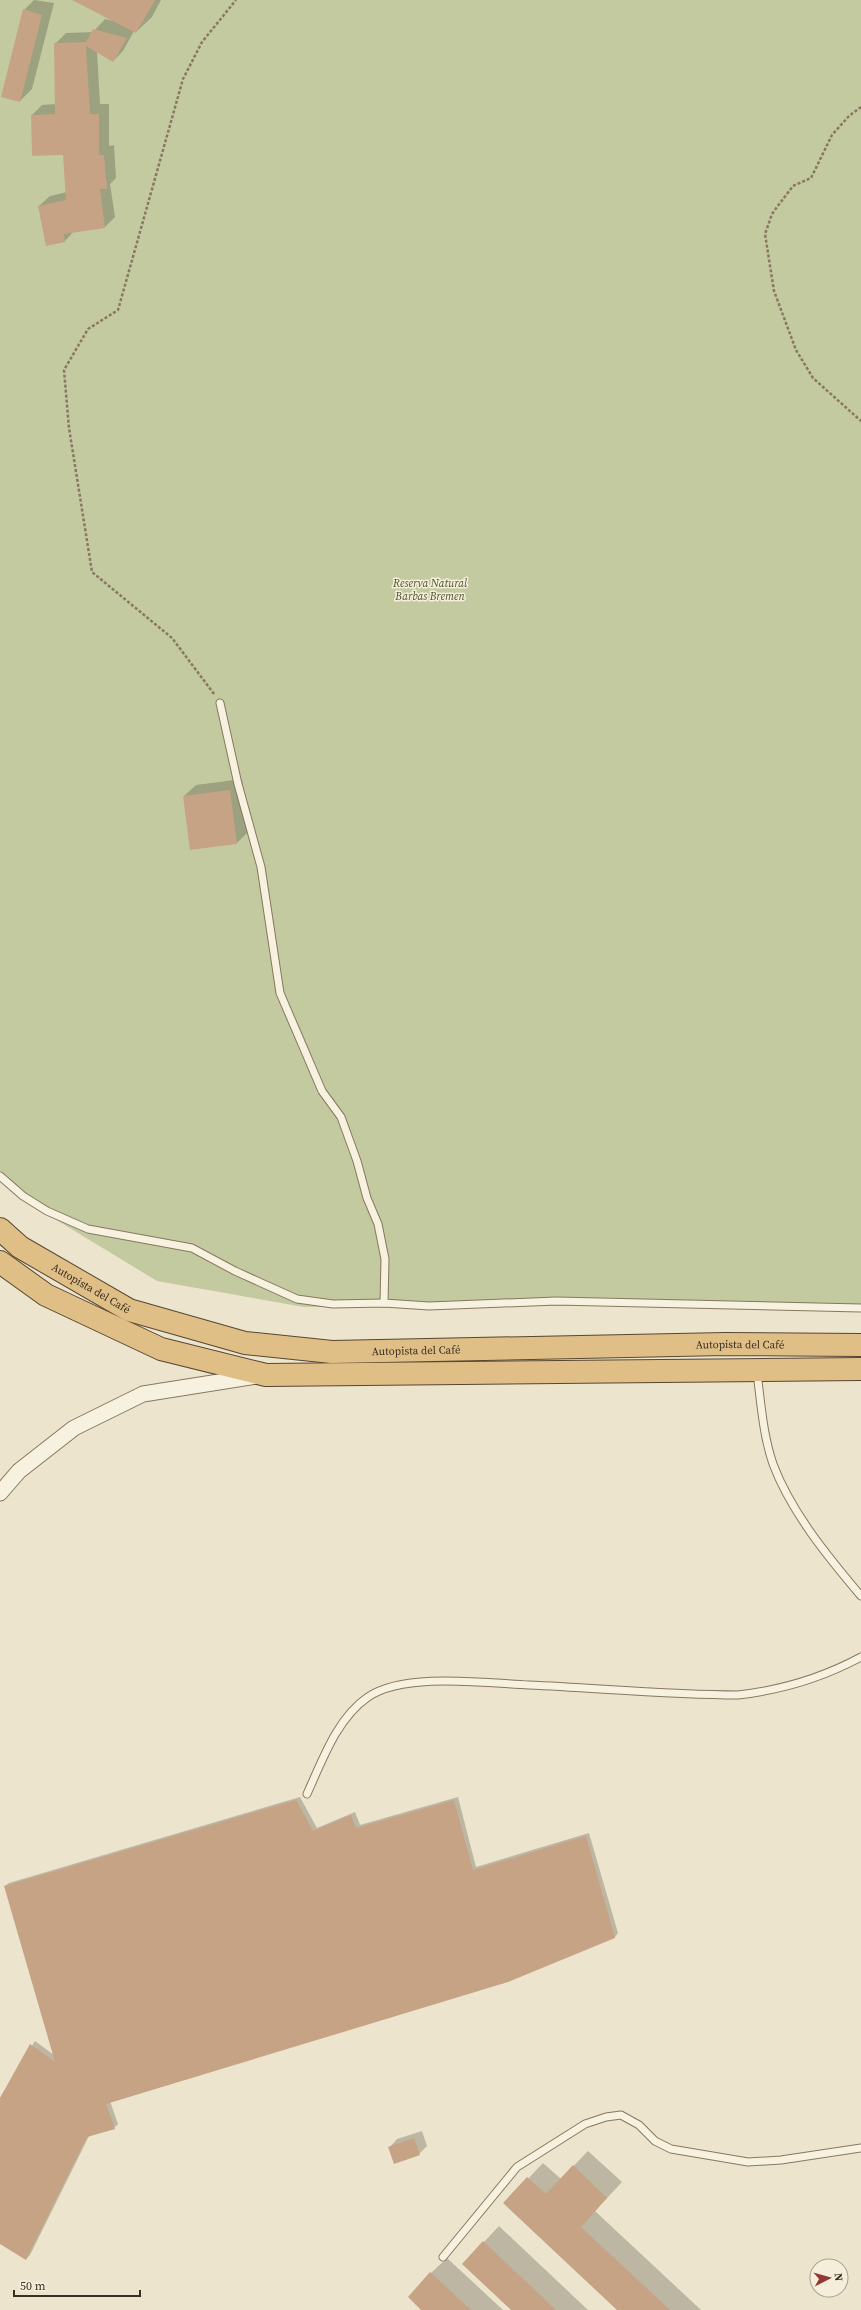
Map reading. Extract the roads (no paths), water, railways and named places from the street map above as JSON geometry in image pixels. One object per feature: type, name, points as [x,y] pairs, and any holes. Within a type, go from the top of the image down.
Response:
[{"type":"highway","name":"Autopista del Café","points":[[0,1229],[20,1247],[129,1310],[245,1343],[332,1352],[725,1344],[861,1345]]},
{"type":"highway","name":"Autopista del Café","points":[[0,1262],[46,1295],[161,1349],[266,1375],[861,1369]]},
{"type":"street","points":[[0,1493],[19,1472],[74,1428],[143,1394],[266,1375]]},
{"type":"lane","points":[[220,703],[238,784],[261,867],[280,993],[322,1091],[341,1117],[357,1161],[367,1198],[378,1224],[385,1259],[384,1303]]},
{"type":"lane","points":[[0,1176],[23,1196],[47,1211],[88,1229],[192,1248],[235,1271],[297,1299],[333,1304],[384,1303],[429,1306],[556,1301],[861,1308]]},
{"type":"lane","points":[[757,1370],[767,1443],[773,1464],[785,1489],[821,1545],[861,1596]]},
{"type":"lane","points":[[307,1794],[341,1727],[354,1710],[368,1697],[385,1689],[397,1686],[461,1682],[738,1694],[767,1692],[795,1685],[831,1672],[861,1657]]},
{"type":"lane","points":[[443,2257],[518,2167],[585,2124],[606,2117],[621,2115],[639,2125],[655,2141],[671,2150],[748,2162],[781,2160],[861,2148]]},
{"type":"park label","name":"Reserva Natural Barbas Bremen","points":[[430,589]]}]
